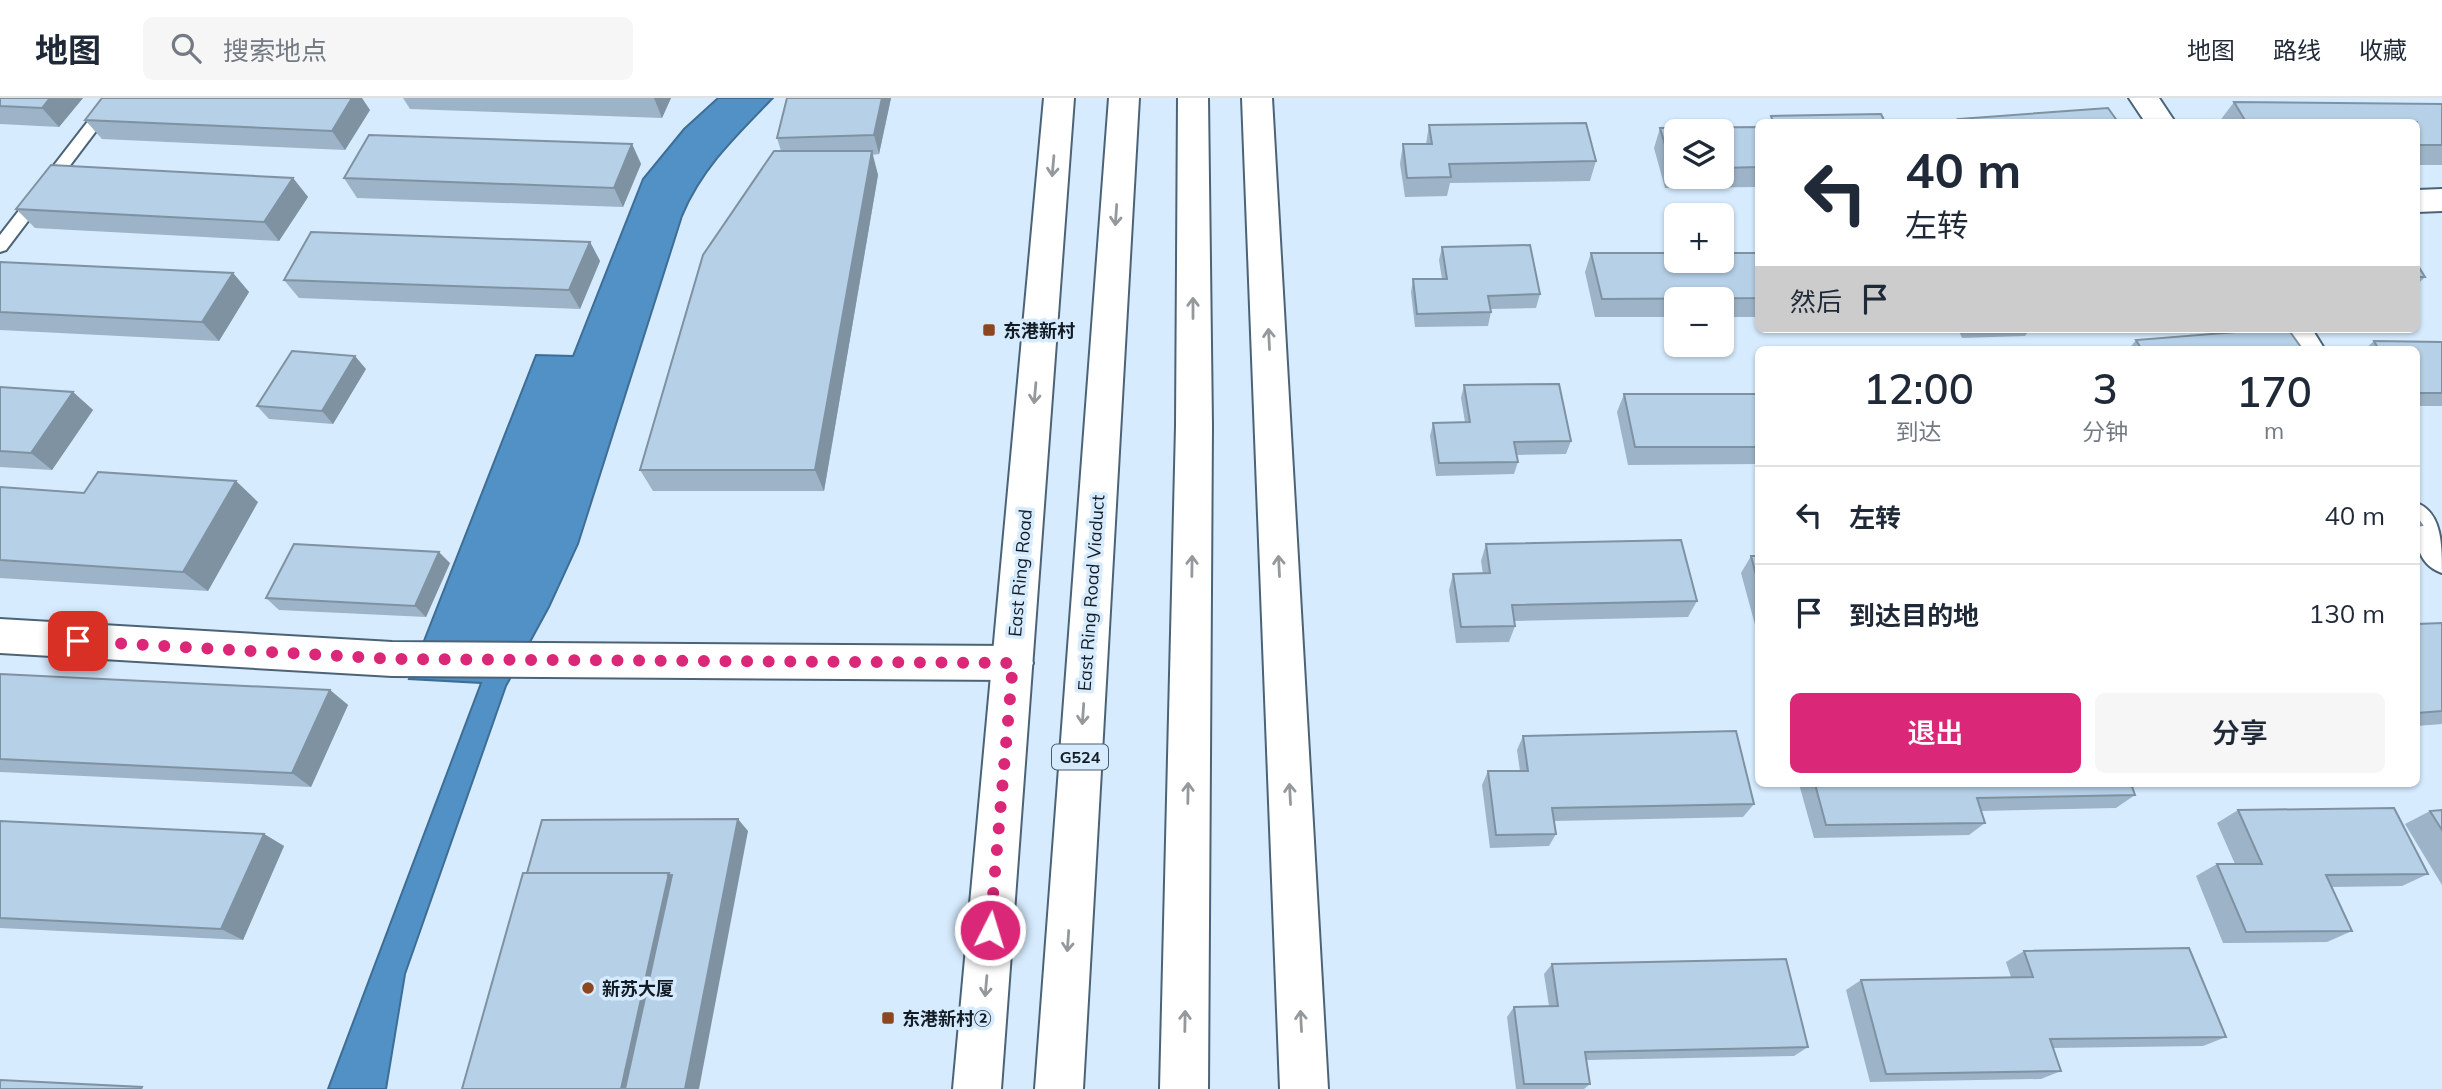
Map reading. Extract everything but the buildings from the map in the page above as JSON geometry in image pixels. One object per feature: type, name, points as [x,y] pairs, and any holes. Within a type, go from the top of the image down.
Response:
[{"type":"main road","name":"East Ring Road","points":[[977,1089],[1059,98]]},
{"type":"main road","name":"East Ring Road Viaduct","points":[[1059,1089],[1124,98]]},
{"type":"main road","points":[[1184,1089],[1194,426],[1192,98]]},
{"type":"main road","points":[[1258,98],[1304,1089]]},
{"type":"main road","points":[[2144,98],[2158,119]]},
{"type":"main road","points":[[2420,201],[2442,200]]},
{"type":"main road","points":[[2420,523],[2442,557]]},
{"type":"main road","points":[[0,636],[392,659],[1013,663]]},
{"type":"lane","points":[[0,246],[114,98]]},
{"type":"water","points":[[718,98],[773,98],[710,167],[682,216],[578,544],[549,607],[506,686],[405,974],[386,1089],[328,1089],[481,683],[409,679],[536,355],[573,356],[643,179],[684,129]]},
{"type":"place","name":"东港新村","points":[[989,330]]},
{"type":"place","name":"新苏大厦","points":[[588,988]]},
{"type":"place","name":"东港新村②","points":[[888,1018]]},
{"type":"route","points":[[78,641],[392,659],[1013,663],[990,930]]}]
